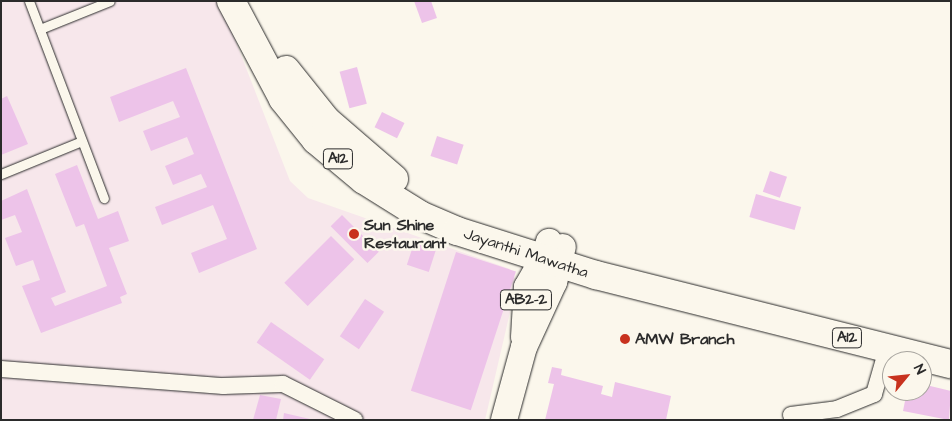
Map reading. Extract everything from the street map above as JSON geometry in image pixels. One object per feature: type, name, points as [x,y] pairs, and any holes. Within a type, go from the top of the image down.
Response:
[{"type":"highway","name":"Jayanthi Mawatha","points":[[231,1],[283,99],[316,140],[364,180],[420,215],[508,247],[554,253],[690,287],[743,310]]},
{"type":"highway","name":"Jayanthi Mawatha","points":[[250,1],[284,67],[303,94],[326,120],[378,167],[432,201],[554,253],[596,275],[690,300],[743,310],[887,349],[951,364]]},
{"type":"main road","points":[[508,247],[538,292],[568,281],[596,275]]},
{"type":"main road","name":"AB2-2","points":[[504,420],[538,292],[554,253]]},
{"type":"street","points":[[791,415],[837,409],[874,394],[887,349]]},
{"type":"street","points":[[1,369],[223,386],[283,384],[355,420]]},
{"type":"lane","points":[[29,1],[104,198]]},
{"type":"lane","points":[[40,29],[110,1]]},
{"type":"lane","points":[[1,174],[82,141]]},
{"type":"shaded area","points":[[1,1],[220,1],[290,181],[308,198],[510,269],[517,282],[485,420],[1,420]]},
{"type":"building","points":[[414,1],[431,1],[437,18],[422,23]]},
{"type":"building","points":[[357,67],[367,104],[349,108],[340,72]]},
{"type":"building","points":[[186,68],[257,249],[199,273],[191,253],[227,239],[213,205],[162,225],[155,207],[207,187],[201,174],[173,185],[165,166],[194,154],[187,137],[151,151],[143,131],[180,117],[173,101],[119,122],[110,97]]},
{"type":"building","points":[[7,96],[28,144],[1,155],[1,99]]},
{"type":"building","points":[[382,112],[404,123],[397,138],[375,127]]},
{"type":"building","points":[[437,136],[464,145],[457,165],[431,156]]},
{"type":"building","points":[[77,165],[98,219],[118,211],[129,241],[109,248],[127,294],[120,297],[122,303],[41,333],[22,286],[40,280],[33,260],[16,266],[5,238],[22,232],[15,215],[1,220],[1,201],[27,189],[66,292],[51,298],[55,306],[107,286],[84,224],[76,227],[55,174]]},
{"type":"building","points":[[770,171],[787,177],[780,198],[763,192]]},
{"type":"building","points":[[756,194],[801,207],[795,230],[749,217]]},
{"type":"building","points":[[342,215],[379,252],[367,263],[331,226]]},
{"type":"building","points":[[331,236],[354,259],[308,306],[284,283]]},
{"type":"building","points":[[414,243],[436,250],[429,272],[407,265]]},
{"type":"building","points":[[456,252],[516,271],[471,410],[411,391]]},
{"type":"building","points":[[365,299],[384,312],[359,349],[340,336]]},
{"type":"building","points":[[271,322],[324,359],[310,380],[257,342]]},
{"type":"building","points":[[552,367],[562,369],[561,375],[603,386],[601,394],[612,397],[615,382],[671,396],[666,420],[545,420],[554,384],[548,383]]},
{"type":"building","points":[[932,386],[951,391],[949,420],[903,411],[905,401],[932,401]]},
{"type":"building","points":[[260,395],[281,399],[276,420],[253,420]]},
{"type":"building","points":[[284,413],[310,419],[310,420],[283,420]]},
{"type":"place","name":"Sun Shine Restaurant","points":[[354,234]]},
{"type":"place","name":"AMW Branch","points":[[625,339]]}]
